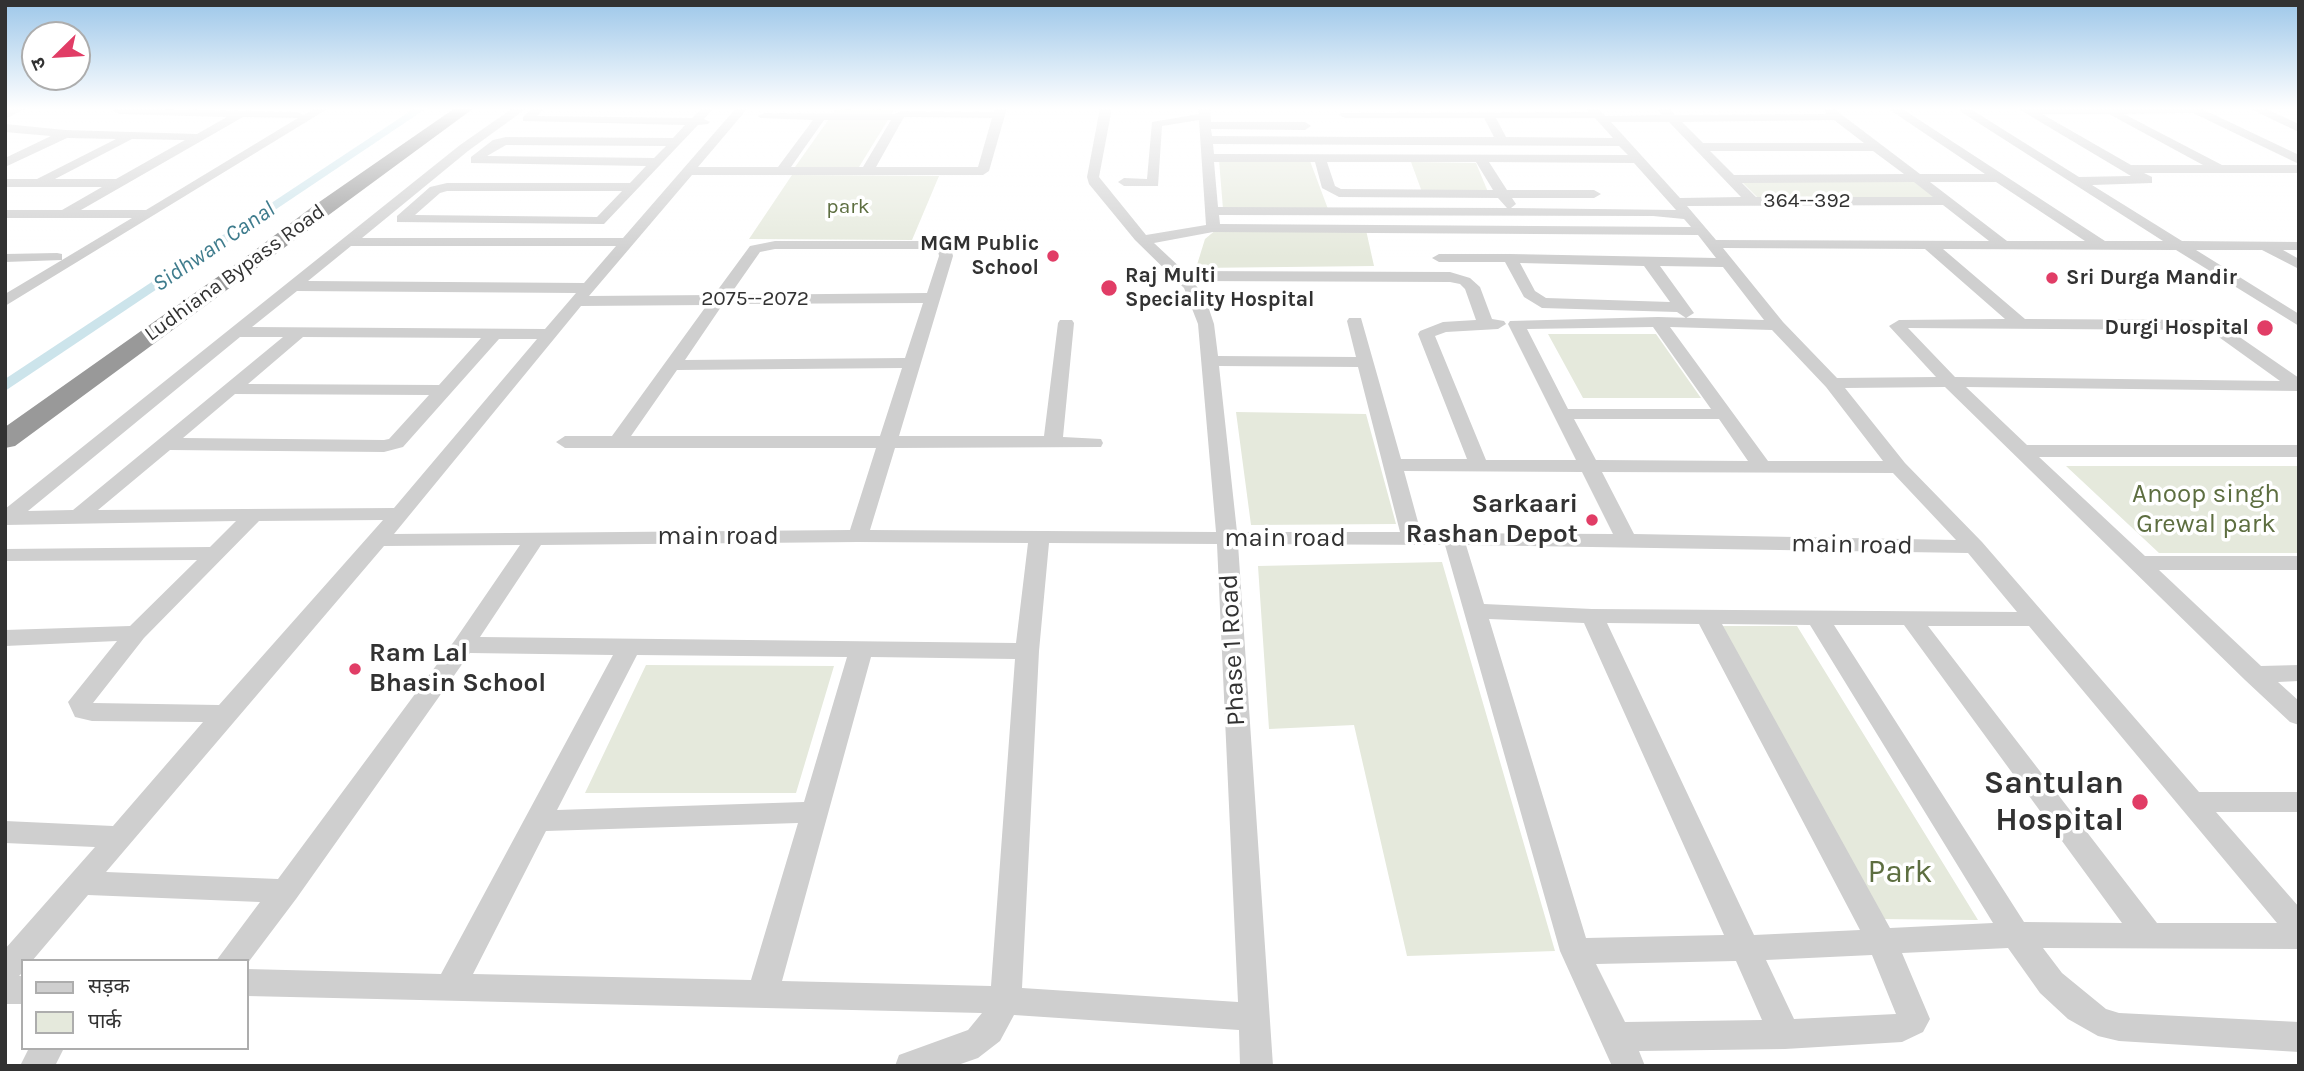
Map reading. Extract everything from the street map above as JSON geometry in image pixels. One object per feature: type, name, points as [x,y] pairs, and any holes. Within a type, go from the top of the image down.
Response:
[{"type":"highway","name":"Ludhiana Bypass Road","points":[[5,428],[384,158]]},
{"type":"highway","name":"Ludhiana Bypass Road","points":[[5,440],[395,158]]},
{"type":"street","points":[[36,183],[87,158]]},
{"type":"street","points":[[66,213],[162,158]]},
{"type":"street","points":[[5,288],[226,158]]},
{"type":"street","points":[[5,301],[240,158]]},
{"type":"street","points":[[6,518],[452,158]]},
{"type":"street","points":[[477,158],[402,219],[592,222],[603,219],[660,158]]},
{"type":"street","points":[[5,971],[225,714],[379,540],[699,158]]},
{"type":"street","points":[[782,171],[791,158]]},
{"type":"street","points":[[867,171],[875,158]]},
{"type":"street","points":[[689,170],[983,171],[987,158]]},
{"type":"street","name":"Phase 1 Road","points":[[1097,158],[1093,177],[1104,196],[1190,286],[1203,313],[1227,538],[1257,1066]]},
{"type":"street","points":[[1124,182],[1153,183],[1154,158]]},
{"type":"street","points":[[1213,228],[1208,158],[1320,158],[1368,176],[1503,194],[1594,194]]},
{"type":"street","points":[[1320,158],[1331,191],[1368,176],[1480,159],[1638,159]]},
{"type":"street","points":[[1361,158],[1379,212]]},
{"type":"street","name":"364--392","points":[[1713,158],[1752,201],[1948,201]]},
{"type":"street","points":[[1891,158],[2001,243]]},
{"type":"street","points":[[1970,158],[2101,245]]},
{"type":"street","points":[[2039,158],[2299,321]]},
{"type":"street","points":[[2075,181],[2147,180],[2109,158]]},
{"type":"street","points":[[2199,158],[2220,169]]},
{"type":"street","points":[[1480,159],[1527,231]]},
{"type":"street","name":"main road","points":[[1638,159],[1707,237],[1777,325],[1832,383],[1898,467],[1974,547]]},
{"type":"street","points":[[468,168],[656,162]]},
{"type":"street","points":[[2128,169],[2299,169]]},
{"type":"street","points":[[1733,179],[2000,178]]},
{"type":"street","points":[[5,183],[120,183]]},
{"type":"street","points":[[441,188],[633,187]]},
{"type":"street","points":[[1212,211],[1653,212],[1752,201]]},
{"type":"street","points":[[5,214],[147,214]]},
{"type":"street","points":[[1144,240],[1213,228],[1527,231],[1927,243],[2299,246]]},
{"type":"street","points":[[348,242],[628,242]]},
{"type":"street","points":[[1927,243],[2021,324]]},
{"type":"street","points":[[618,441],[722,299],[752,251],[775,245],[925,245],[944,248],[946,256],[858,536]]},
{"type":"street","points":[[2266,246],[2299,265]]},
{"type":"street","points":[[5,258],[57,257]]},
{"type":"street","points":[[1439,258],[1728,263]]},
{"type":"street","points":[[1510,258],[1529,294],[1542,303],[1681,307]]},
{"type":"street","points":[[1648,260],[1693,323]]},
{"type":"street","points":[[1179,276],[1450,277],[1465,281],[1472,287],[1486,325]]},
{"type":"street","name":"2075--2072","points":[[293,286],[722,299],[932,298]]},
{"type":"street","points":[[1355,321],[1412,540]]},
{"type":"street","points":[[1479,465],[1426,334],[1443,327],[1516,324],[1658,322],[1777,325]]},
{"type":"street","points":[[1658,322],[1762,466]]},
{"type":"street","points":[[1053,442],[1066,323]]},
{"type":"street","points":[[1516,324],[1565,414],[1627,540]]},
{"type":"street","points":[[2298,386],[2222,332],[2207,326],[1899,324],[1899,328],[1950,382],[2299,716]]},
{"type":"street","points":[[236,332],[550,334]]},
{"type":"street","points":[[79,516],[299,332]]},
{"type":"street","points":[[165,444],[391,445],[396,443],[494,334]]},
{"type":"street","points":[[1209,361],[1366,362]]},
{"type":"street","points":[[673,365],[913,363]]},
{"type":"street","points":[[1832,383],[2298,386]]},
{"type":"street","points":[[230,389],[444,390]]},
{"type":"street","points":[[1565,414],[1724,414]]},
{"type":"street","points":[[565,442],[1094,443]]},
{"type":"street","points":[[2022,451],[2299,451]]},
{"type":"street","points":[[1393,465],[1898,467]]},
{"type":"street","points":[[6,518],[256,513],[400,514]]},
{"type":"street","points":[[225,714],[84,710],[80,706],[83,696],[136,633],[256,513]]},
{"type":"street","name":"main road","points":[[379,540],[858,536],[1627,540],[1974,547]]},
{"type":"street","points":[[911,1066],[979,1040],[989,1031],[1006,1000],[1027,651],[1039,537]]},
{"type":"street","points":[[233,959],[286,891],[463,646],[535,538]]},
{"type":"street","points":[[1454,540],[1575,951],[1629,1066]]},
{"type":"street","points":[[1974,547],[2299,928]]},
{"type":"street","points":[[5,555],[216,553]]},
{"type":"street","points":[[2139,563],[2299,563]]},
{"type":"street","points":[[1473,611],[1592,616],[2037,618]]},
{"type":"street","points":[[1592,616],[1785,1034]]},
{"type":"street","points":[[1615,1037],[1885,1029],[1902,1028],[1912,1022],[1912,1011],[1882,943],[1706,616]]},
{"type":"street","points":[[1817,617],[2016,936],[2051,983],[2079,1009],[2098,1022],[2119,1027],[2299,1037]]},
{"type":"street","points":[[1910,618],[2150,937]]},
{"type":"street","points":[[5,638],[136,633]]},
{"type":"street","points":[[463,646],[1027,651]]},
{"type":"street","points":[[450,987],[629,647]]},
{"type":"street","points":[[763,994],[861,649]]},
{"type":"street","points":[[2255,674],[2299,673]]},
{"type":"street","points":[[2189,802],[2299,802]]},
{"type":"street","points":[[538,821],[815,812]]},
{"type":"street","points":[[5,832],[120,837]]},
{"type":"street","points":[[81,883],[286,891]]},
{"type":"street","points":[[1575,951],[1747,948],[2016,936],[2299,936]]},
{"type":"street","points":[[248,983],[1006,1000],[1254,1017]]},
{"type":"street","points":[[36,1066],[47,1050]]},
{"type":"green space","points":[[801,158],[865,158],[859,167],[795,167]]},
{"type":"green space","points":[[1219,160],[1310,161],[1328,209],[1223,209]]},
{"type":"green space","points":[[1411,162],[1476,163],[1488,192],[1422,192]]},
{"type":"green space","name":"park","points":[[792,175],[939,176],[912,240],[749,239]]},
{"type":"green space","points":[[1740,180],[1915,180],[1937,199],[1758,198]]},
{"type":"green space","points":[[1217,229],[1366,230],[1374,266],[1196,268],[1205,239]]},
{"type":"green space","points":[[1548,334],[1656,334],[1701,398],[1583,398]]},
{"type":"green space","points":[[1236,412],[1366,414],[1396,524],[1251,525]]},
{"type":"green space","name":"Anoop singh Grewal park","points":[[2066,466],[2299,466],[2299,553],[2159,553]]},
{"type":"green space","points":[[1442,562],[1555,951],[1407,956],[1354,725],[1269,729],[1258,566]]},
{"type":"green space","name":"Park","points":[[1718,626],[1797,626],[1978,920],[1877,919]]},
{"type":"green space","points":[[646,665],[834,666],[796,793],[585,793]]},
{"type":"waterway","name":"Sidhwan Canal","points":[[5,386],[347,158]]},
{"type":"place","name":"MGM Public School","points":[[1053,256]]},
{"type":"place","name":"Sri Durga Mandir","points":[[2052,278]]},
{"type":"place","name":"Raj Multi Speciality Hospital","points":[[1109,288]]},
{"type":"place","name":"Durgi Hospital","points":[[2265,328]]},
{"type":"place","name":"Sarkaari Rashan Depot","points":[[1592,520]]},
{"type":"place","name":"Ram Lal Bhasin School","points":[[355,669]]},
{"type":"place","name":"Santulan Hospital","points":[[2140,802]]}]
